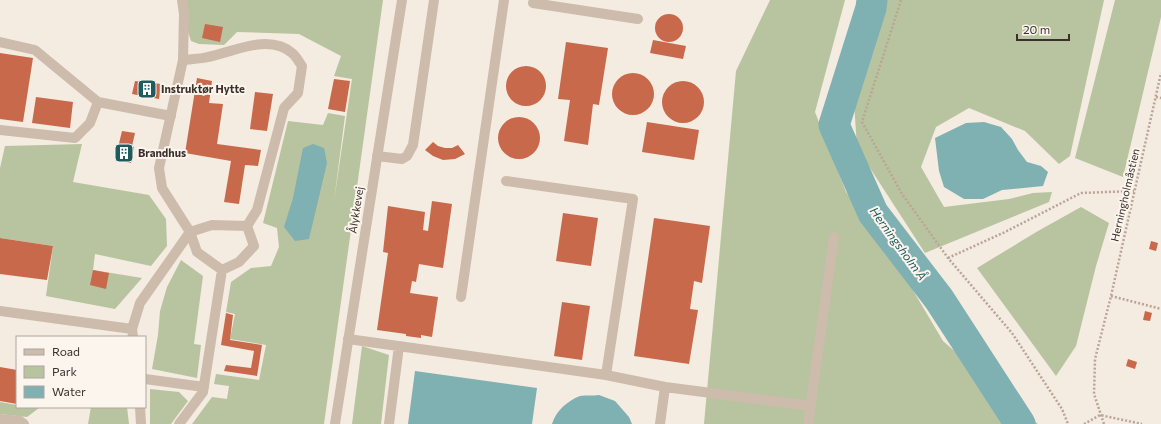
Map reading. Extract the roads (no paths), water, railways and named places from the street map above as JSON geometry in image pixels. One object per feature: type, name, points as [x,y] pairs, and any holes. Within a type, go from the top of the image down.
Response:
[{"type":"street","points":[[182,0],[184,14],[183,60],[159,168],[162,188],[190,232],[197,252],[222,270]]},
{"type":"street","name":"Ålykkevej","points":[[335,424],[402,0]]},
{"type":"street","points":[[377,156],[402,159],[407,156],[414,145],[434,0]]},
{"type":"street","points":[[461,297],[504,0]]},
{"type":"street","points":[[534,0],[533,4],[638,19]]},
{"type":"street","points":[[0,42],[35,50],[98,102],[171,116]]},
{"type":"street","points":[[183,60],[207,58],[249,46],[264,44],[280,46],[292,53],[302,66],[298,93],[284,108],[257,210],[247,226]]},
{"type":"street","points":[[0,130],[75,138],[90,123],[98,102]]},
{"type":"street","points":[[506,181],[633,199],[606,375]]},
{"type":"street","points":[[0,311],[133,333],[140,303],[190,232],[212,224],[247,226]]},
{"type":"street","points":[[222,270],[239,262],[254,246],[247,226]]},
{"type":"street","points":[[808,424],[834,237]]},
{"type":"street","points":[[179,424],[203,392],[222,270]]},
{"type":"street","points":[[348,339],[606,375],[665,387],[811,406]]},
{"type":"street","points":[[389,424],[399,346]]},
{"type":"street","points":[[146,380],[204,387]]},
{"type":"street","points":[[660,424],[665,387]]},
{"type":"street","points":[[140,408],[141,424]]},
{"type":"street","points":[[0,419],[24,424]]},
{"type":"water","points":[[984,122],[1001,127],[1012,139],[1027,162],[1041,166],[1048,172],[1043,186],[1002,190],[983,199],[964,199],[944,187],[939,171],[935,138],[966,123]]},
{"type":"water","points":[[313,144],[324,148],[327,163],[309,239],[295,241],[284,227],[293,198],[303,148]]},
{"type":"water","points":[[415,371],[537,388],[532,424],[408,424]]},
{"type":"water","points":[[599,395],[615,401],[629,417],[632,424],[552,424],[559,411],[571,401],[580,396]]},
{"type":"waterway","name":"Herningsholm Å","points":[[872,0],[871,8],[834,125],[873,213],[939,299],[1020,424]]},
{"type":"place","name":"Instruktør Hytte","points":[[147,89]]},
{"type":"place","name":"Brandhus","points":[[124,153]]}]
